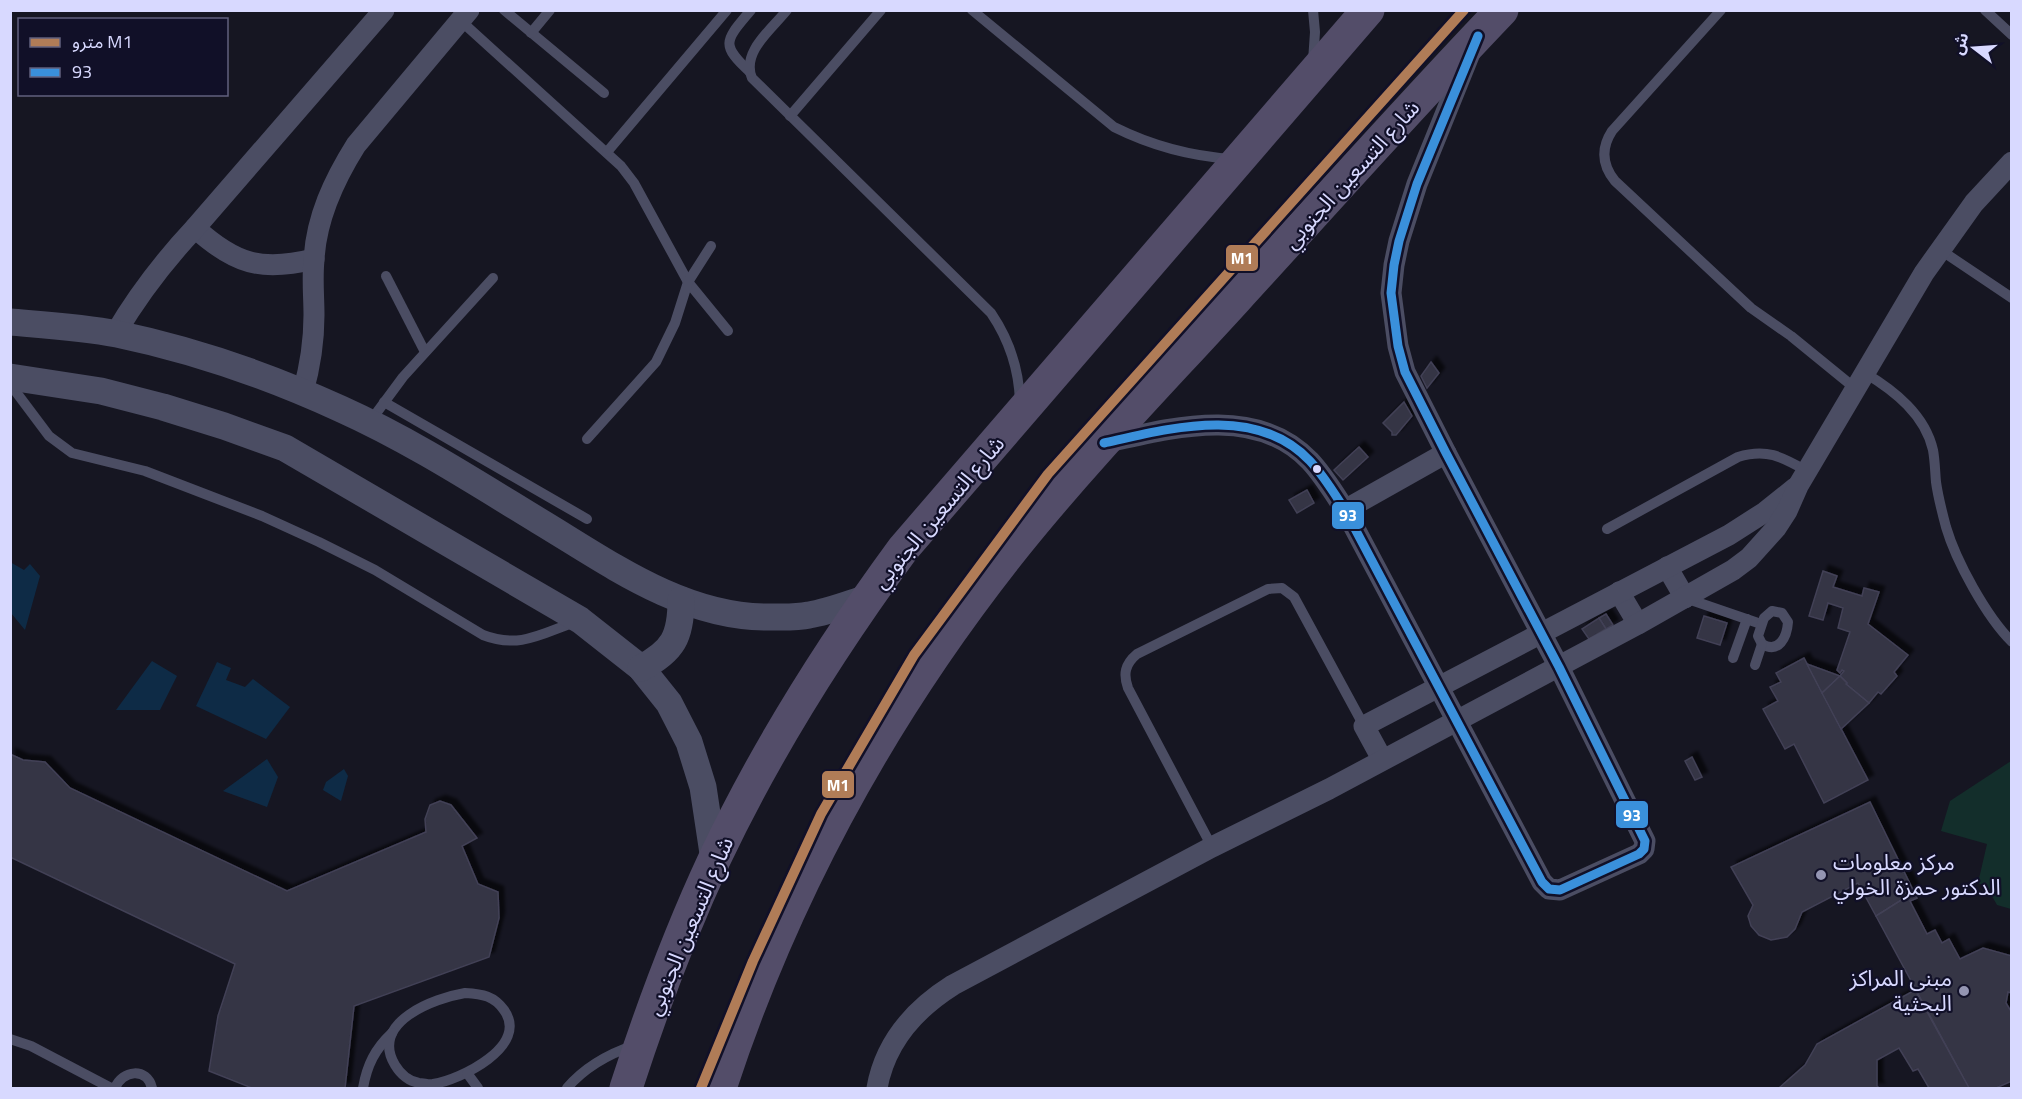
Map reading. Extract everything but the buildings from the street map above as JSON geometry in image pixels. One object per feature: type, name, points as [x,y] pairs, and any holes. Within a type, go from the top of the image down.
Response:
[{"type":"main road","name":"شارع التسعين الجنوبي","points":[[626,1089],[641,1043],[714,860],[793,711],[867,598],[903,549],[1368,10]]},
{"type":"main road","name":"شارع التسعين الجنوبي","points":[[720,1089],[758,982],[787,915],[848,794],[930,660],[1017,543],[1104,443],[1502,10]]},
{"type":"street","points":[[115,334],[150,279],[384,10]]},
{"type":"street","points":[[303,392],[310,366],[313,337],[314,259],[323,212],[342,168],[356,145],[465,16]]},
{"type":"street","points":[[1104,443],[1169,430],[1225,424],[1248,427],[1270,434],[1291,445],[1309,460],[1324,478],[1345,510],[1542,882],[1549,889],[1560,890],[1639,854],[1644,849],[1645,841],[1559,667],[1405,372],[1398,346],[1391,293],[1394,265],[1406,215],[1478,36]]},
{"type":"street","points":[[877,1089],[884,1064],[904,1026],[935,996],[953,985],[1559,667],[1733,570],[1756,551],[1776,528],[1909,296],[1939,249],[1974,203],[2012,162]]},
{"type":"street","points":[[195,228],[215,246],[230,255],[263,266],[288,265],[314,259]]},
{"type":"street","points":[[10,322],[115,334],[180,349],[264,377],[343,409],[376,412],[488,490],[649,586],[681,600],[726,613],[766,618],[809,615],[867,598]]},
{"type":"street","points":[[10,377],[100,391],[163,407],[285,448],[580,620],[641,668],[669,703],[689,742],[703,787],[714,860]]},
{"type":"street","points":[[1345,510],[1446,453]]},
{"type":"street","points":[[1382,759],[1365,726],[1747,524],[1803,478]]},
{"type":"street","points":[[1667,567],[1685,598]]},
{"type":"street","points":[[1619,592],[1638,624]]},
{"type":"street","points":[[641,668],[660,658],[674,642],[681,622],[681,600]]},
{"type":"lane","points":[[504,10],[604,93]]},
{"type":"lane","points":[[531,33],[550,10]]},
{"type":"lane","points":[[607,152],[727,10]]},
{"type":"lane","points":[[750,72],[731,54],[729,46],[733,31],[751,10]]},
{"type":"lane","points":[[788,10],[753,51],[748,66],[756,83],[991,313],[1001,328],[1015,362],[1019,380],[1020,413]]},
{"type":"lane","points":[[790,116],[881,10]]},
{"type":"lane","points":[[972,10],[1114,127],[1176,152],[1203,157],[1238,159]]},
{"type":"lane","points":[[1310,76],[1314,55],[1313,10]]},
{"type":"lane","points":[[1721,10],[1612,131],[1604,147],[1605,165],[1615,181],[1751,308],[1860,381],[1896,393],[1909,406],[1928,435],[1933,449],[1939,499],[1954,549],[1985,606],[2002,632],[2012,642]]},
{"type":"lane","points":[[1985,10],[2012,35]]},
{"type":"lane","points":[[465,16],[607,152],[634,183],[688,282],[728,331]]},
{"type":"lane","points":[[587,439],[656,362],[675,323],[688,282],[711,246]]},
{"type":"lane","points":[[1939,249],[2012,298]]},
{"type":"lane","points":[[386,276],[425,352]]},
{"type":"lane","points":[[493,278],[425,352],[376,412],[587,519]]},
{"type":"lane","points":[[10,384],[49,436],[72,453],[145,471],[262,516],[375,570],[483,635],[503,641],[524,640],[580,620]]},
{"type":"lane","points":[[1607,530],[1749,453],[1772,454],[1803,478]]},
{"type":"lane","points":[[1212,848],[1128,688],[1125,673],[1131,659],[1137,654],[1268,589],[1282,588],[1294,597],[1365,726]]},
{"type":"lane","points":[[1685,598],[1761,624]]},
{"type":"lane","points":[[1755,665],[1762,644],[1758,636],[1764,618],[1772,611],[1782,613],[1788,622],[1781,643],[1772,647],[1762,644]]},
{"type":"lane","points":[[1733,658],[1747,619]]},
{"type":"lane","points":[[363,1089],[370,1061],[376,1051],[404,1018],[433,1001],[465,993],[484,994],[498,1001],[507,1015],[510,1031],[503,1046],[492,1057],[467,1073],[430,1086],[411,1081],[399,1073],[392,1061],[390,1047],[393,1032]]},
{"type":"lane","points":[[10,1039],[31,1046],[113,1089],[126,1074],[136,1073],[145,1077],[152,1084],[152,1089]]},
{"type":"lane","points":[[567,1089],[589,1067],[612,1053],[641,1043]]},
{"type":"lane","points":[[467,1073],[478,1089]]},
{"type":"green space","points":[[2011,761],[2011,909],[1997,905],[1987,887],[1978,883],[1987,844],[1941,831],[1950,801]]},
{"type":"water","points":[[10,562],[24,570],[30,564],[40,576],[25,630],[11,613]]},
{"type":"water","points":[[152,661],[177,676],[160,710],[116,710]]},
{"type":"water","points":[[217,662],[231,668],[226,680],[245,687],[253,679],[290,707],[266,739],[196,706]]},
{"type":"water","points":[[267,759],[278,777],[267,807],[223,791]]},
{"type":"water","points":[[344,769],[348,776],[341,801],[323,790],[326,782]]},
{"type":"metro line","name":"M1","points":[[701,1088],[753,961],[821,814],[914,655],[1048,474],[1464,10]]},
{"type":"transit line","name":"93","points":[[1104,443],[1157,431],[1212,425],[1239,426],[1264,432],[1288,443],[1310,461],[1345,510],[1542,882],[1549,889],[1560,890],[1639,854],[1644,849],[1645,841],[1559,667],[1405,372],[1398,346],[1391,293],[1399,241],[1417,184],[1478,36]]},
{"type":"place","name":"مركز معلومات الدكتور حمزة الخولي","points":[[1821,875]]},
{"type":"place","name":"مبنى المراكز البحثية","points":[[1964,991]]}]
